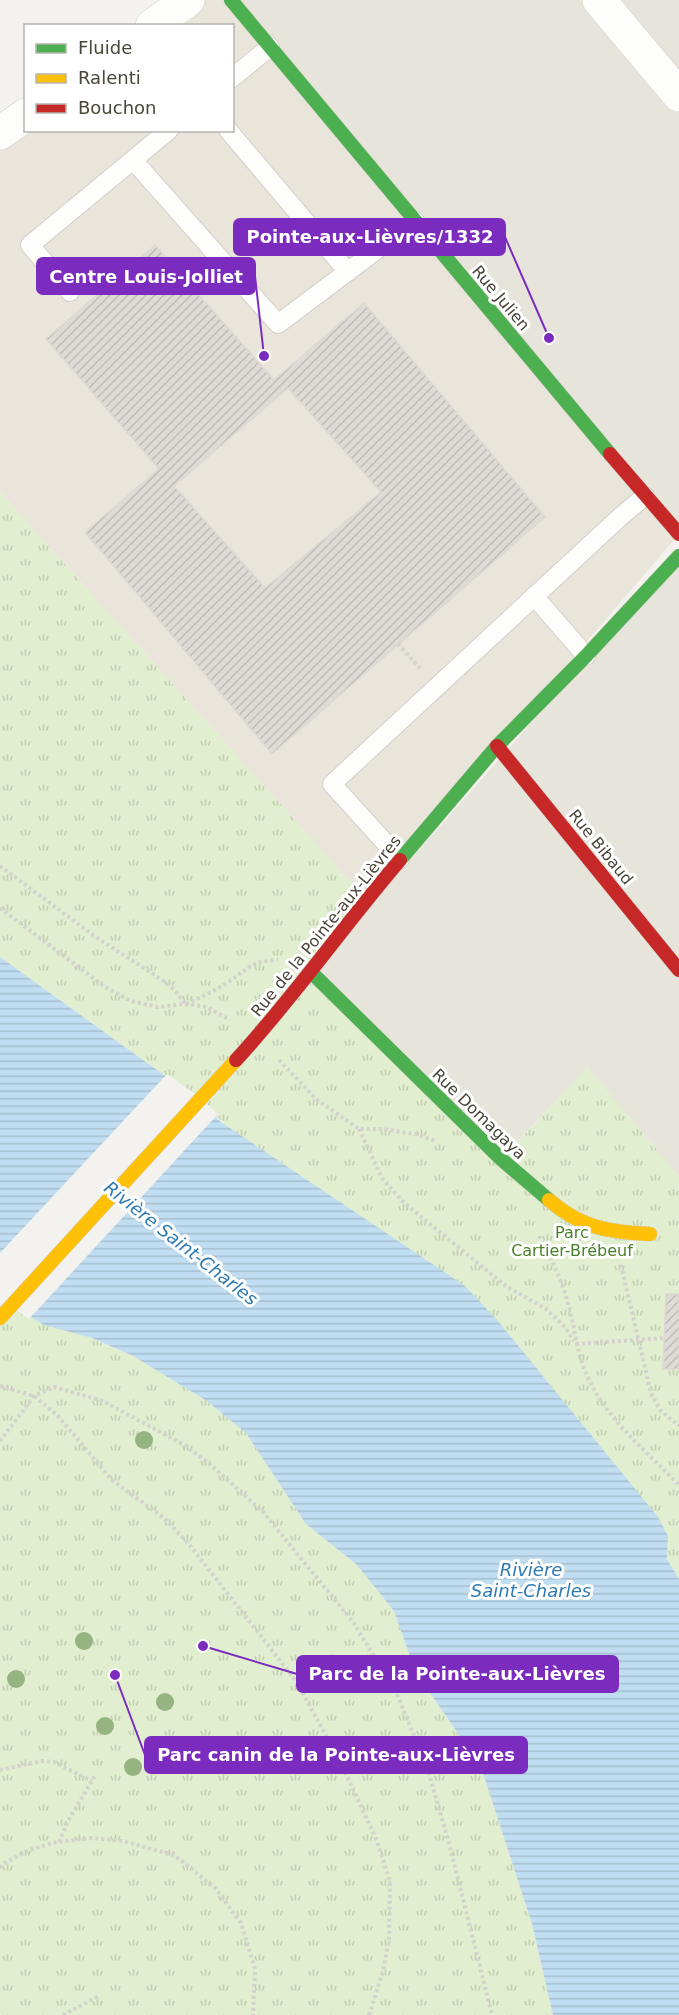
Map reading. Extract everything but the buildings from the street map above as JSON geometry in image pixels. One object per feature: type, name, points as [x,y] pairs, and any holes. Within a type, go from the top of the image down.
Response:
[{"type":"street","points":[[155,24],[188,0]]},
{"type":"street","name":"Rue Julien","points":[[231,0],[679,534]]},
{"type":"street","points":[[599,0],[679,95]]},
{"type":"street","points":[[0,133],[24,116]]},
{"type":"street","name":"Rue de la Pointe-aux-Lièvres","points":[[0,1318],[259,1035],[311,972],[366,899],[497,746],[586,656],[679,556]]},
{"type":"street","name":"Rue Bibaud","points":[[497,746],[679,970]]},
{"type":"street","name":"Rue Domagaya","points":[[311,972],[522,1179],[560,1210],[586,1225],[613,1232],[650,1234]]},
{"type":"lane","points":[[234,76],[270,47]]},
{"type":"lane","points":[[70,292],[30,245],[167,132]]},
{"type":"lane","points":[[230,132],[348,272]]},
{"type":"lane","points":[[133,160],[278,324],[415,221]]},
{"type":"lane","points":[[400,859],[332,783],[645,496]]},
{"type":"lane","points":[[534,596],[586,656]]},
{"type":"path","points":[[398,644],[437,687]]},
{"type":"path","points":[[0,866],[97,938],[170,985],[185,1004]]},
{"type":"path","points":[[0,908],[105,987],[131,1001],[158,1007],[185,1004],[220,987],[247,967],[265,960],[294,962],[311,972]]},
{"type":"path","points":[[446,1144],[415,1134],[384,1129],[359,1129],[382,1178],[402,1201],[507,1287],[545,1308],[565,1326],[576,1344]]},
{"type":"path","points":[[535,1230],[551,1258],[569,1306],[576,1344],[589,1380],[606,1410],[679,1485]]},
{"type":"path","points":[[613,1232],[651,1393],[660,1410],[679,1426]]},
{"type":"path","points":[[576,1344],[664,1338]]},
{"type":"path","points":[[0,1386],[34,1396],[57,1415],[112,1480],[164,1518],[188,1543],[296,1681],[334,1751],[377,1840],[390,1882],[389,1939],[383,1971],[369,2015]]},
{"type":"path","points":[[0,1441],[34,1396],[54,1387],[104,1401],[184,1445],[211,1465],[263,1512],[353,1622],[397,1694],[428,1770],[450,1847],[492,2015]]},
{"type":"path","points":[[0,1770],[42,1761],[54,1762],[92,1781]]},
{"type":"path","points":[[59,1842],[68,1821],[96,1774]]},
{"type":"path","points":[[0,1868],[4,1863],[29,1850],[59,1842],[91,1838],[122,1841],[174,1855],[215,1888],[241,1923],[255,1969],[253,2015]]},
{"type":"path","points":[[63,2015],[99,1996]]},
{"type":"shaded area","points":[[188,0],[231,0],[679,534],[366,899],[0,492],[0,133],[24,130],[234,132],[234,24],[153,24]]},
{"type":"shaded area","points":[[231,0],[679,0],[679,534]]},
{"type":"shaded area","points":[[679,556],[679,1176],[587,1068],[501,1159],[311,972]]},
{"type":"green space","name":"Parc Cartier-Brébeuf","points":[[0,492],[366,899],[311,972],[502,1159],[587,1067],[679,1176],[679,1579],[667,1558],[668,1536],[200,1101],[0,957]]},
{"type":"green space","points":[[12,1305],[133,1356],[207,1401],[246,1433],[306,1524],[357,1565],[394,1611],[415,1671],[481,1767],[532,1924],[553,2015],[0,2015],[0,1318]]},
{"type":"water","name":"Rivière Saint-Charles","points":[[0,957],[200,1101],[221,1122],[465,1286],[498,1321],[658,1517],[668,1536],[667,1559],[679,1579],[679,2015],[553,2015],[532,1924],[481,1767],[415,1671],[394,1611],[357,1565],[306,1524],[246,1433],[207,1401],[133,1356],[92,1338],[44,1325],[0,1295]]},
{"type":"pier","points":[[167,1074],[202,1099],[218,1114],[29,1319],[0,1299],[0,1253]]},
{"type":"traffic: fast","points":[[231,0],[610,454]]},
{"type":"traffic: fast","points":[[400,860],[497,746],[586,656],[679,556]]},
{"type":"traffic: fast","points":[[311,972],[501,1159],[549,1200]]},
{"type":"traffic: slow","points":[[0,1318],[236,1060]]},
{"type":"traffic: slow","points":[[549,1200],[584,1223],[608,1230],[650,1234]]},
{"type":"traffic: jam","points":[[610,454],[679,534]]},
{"type":"traffic: jam","points":[[497,746],[679,970]]},
{"type":"traffic: jam","points":[[236,1060],[279,1011],[400,860]]},
{"type":"place","name":"Pointe-aux-Lièvres/1332","points":[[549,338]]},
{"type":"place","name":"Centre Louis-Jolliet","points":[[264,356]]},
{"type":"place","name":"Parc de la Pointe-aux-Lièvres","points":[[203,1646]]},
{"type":"place","name":"Parc canin de la Pointe-aux-Lièvres","points":[[115,1675]]}]
